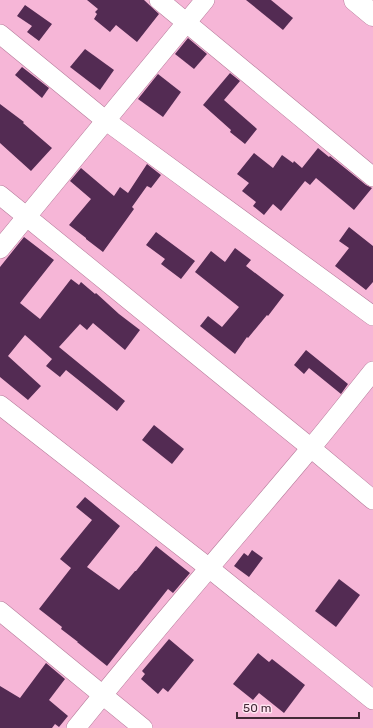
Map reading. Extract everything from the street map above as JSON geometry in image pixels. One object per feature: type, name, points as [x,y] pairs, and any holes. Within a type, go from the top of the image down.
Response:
[{"type":"street","points":[[159,0],[373,177]]},
{"type":"street","points":[[0,249],[205,0]]},
{"type":"street","points":[[355,0],[373,15]]},
{"type":"street","points":[[0,34],[105,120],[373,316]]},
{"type":"street","points":[[0,195],[373,500]]},
{"type":"street","points":[[76,728],[373,372]]},
{"type":"street","points":[[0,405],[209,568],[373,700]]},
{"type":"street","points":[[0,611],[143,728]]},
{"type":"building","points":[[87,0],[144,0],[159,14],[137,42],[116,25],[110,32],[94,19],[97,14],[95,12],[98,9]]},
{"type":"building","points":[[246,0],[271,0],[293,18],[283,30]]},
{"type":"building","points":[[25,5],[52,24],[39,41],[27,32],[32,26],[17,16]]},
{"type":"building","points":[[188,38],[207,54],[194,69],[175,54]]},
{"type":"building","points":[[85,49],[114,70],[100,90],[70,67]]},
{"type":"building","points":[[22,67],[49,88],[42,98],[15,75]]},
{"type":"building","points":[[230,73],[240,81],[224,100],[257,129],[245,144],[230,132],[231,130],[203,105]]},
{"type":"building","points":[[158,74],[181,92],[163,117],[138,99]]},
{"type":"building","points":[[0,104],[24,122],[23,123],[52,148],[31,171],[0,143]]},
{"type":"building","points":[[318,148],[372,188],[354,210],[316,178],[310,185],[305,181],[281,211],[273,204],[264,215],[253,206],[256,202],[242,191],[249,183],[237,174],[254,153],[273,168],[282,155],[293,163],[294,161],[302,168]]},
{"type":"building","points":[[147,164],[161,175],[151,188],[147,186],[132,207],[134,209],[103,252],[69,225],[91,199],[70,181],[81,168],[114,196],[120,187],[128,193]]},
{"type":"building","points":[[349,227],[373,246],[373,282],[366,290],[335,266],[349,248],[339,241]]},
{"type":"building","points":[[156,232],[195,261],[181,279],[161,264],[165,259],[146,245]]},
{"type":"building","points":[[24,237],[54,260],[20,303],[40,319],[71,279],[79,285],[81,282],[95,294],[96,293],[119,314],[140,330],[125,350],[93,323],[87,330],[80,324],[59,347],[125,401],[117,411],[66,370],[60,377],[46,366],[52,359],[25,335],[8,356],[41,386],[28,400],[0,377],[0,267]]},
{"type":"building","points":[[235,248],[251,260],[246,266],[284,295],[268,316],[267,315],[248,338],[247,337],[235,354],[200,326],[208,316],[222,327],[239,307],[195,272],[211,251],[225,262]]},
{"type":"building","points":[[306,350],[348,384],[341,394],[309,368],[304,374],[294,365]]},
{"type":"building","points":[[154,425],[184,449],[172,464],[142,440]]},
{"type":"building","points":[[85,497],[120,526],[87,567],[119,590],[156,546],[190,573],[173,593],[168,589],[107,666],[39,609],[71,568],[60,559],[92,520],[76,507]]},
{"type":"building","points":[[252,550],[263,558],[249,577],[234,566],[244,553],[248,556]]},
{"type":"building","points":[[339,579],[360,595],[336,627],[315,611]]},
{"type":"building","points":[[169,639],[194,660],[168,692],[163,688],[158,694],[141,679],[145,674],[142,671]]},
{"type":"building","points":[[258,653],[269,662],[272,659],[305,685],[284,713],[259,693],[253,700],[233,684]]},
{"type":"building","points":[[46,663],[65,679],[49,700],[68,716],[59,727],[55,724],[52,728],[0,728],[0,686],[20,698]]}]
